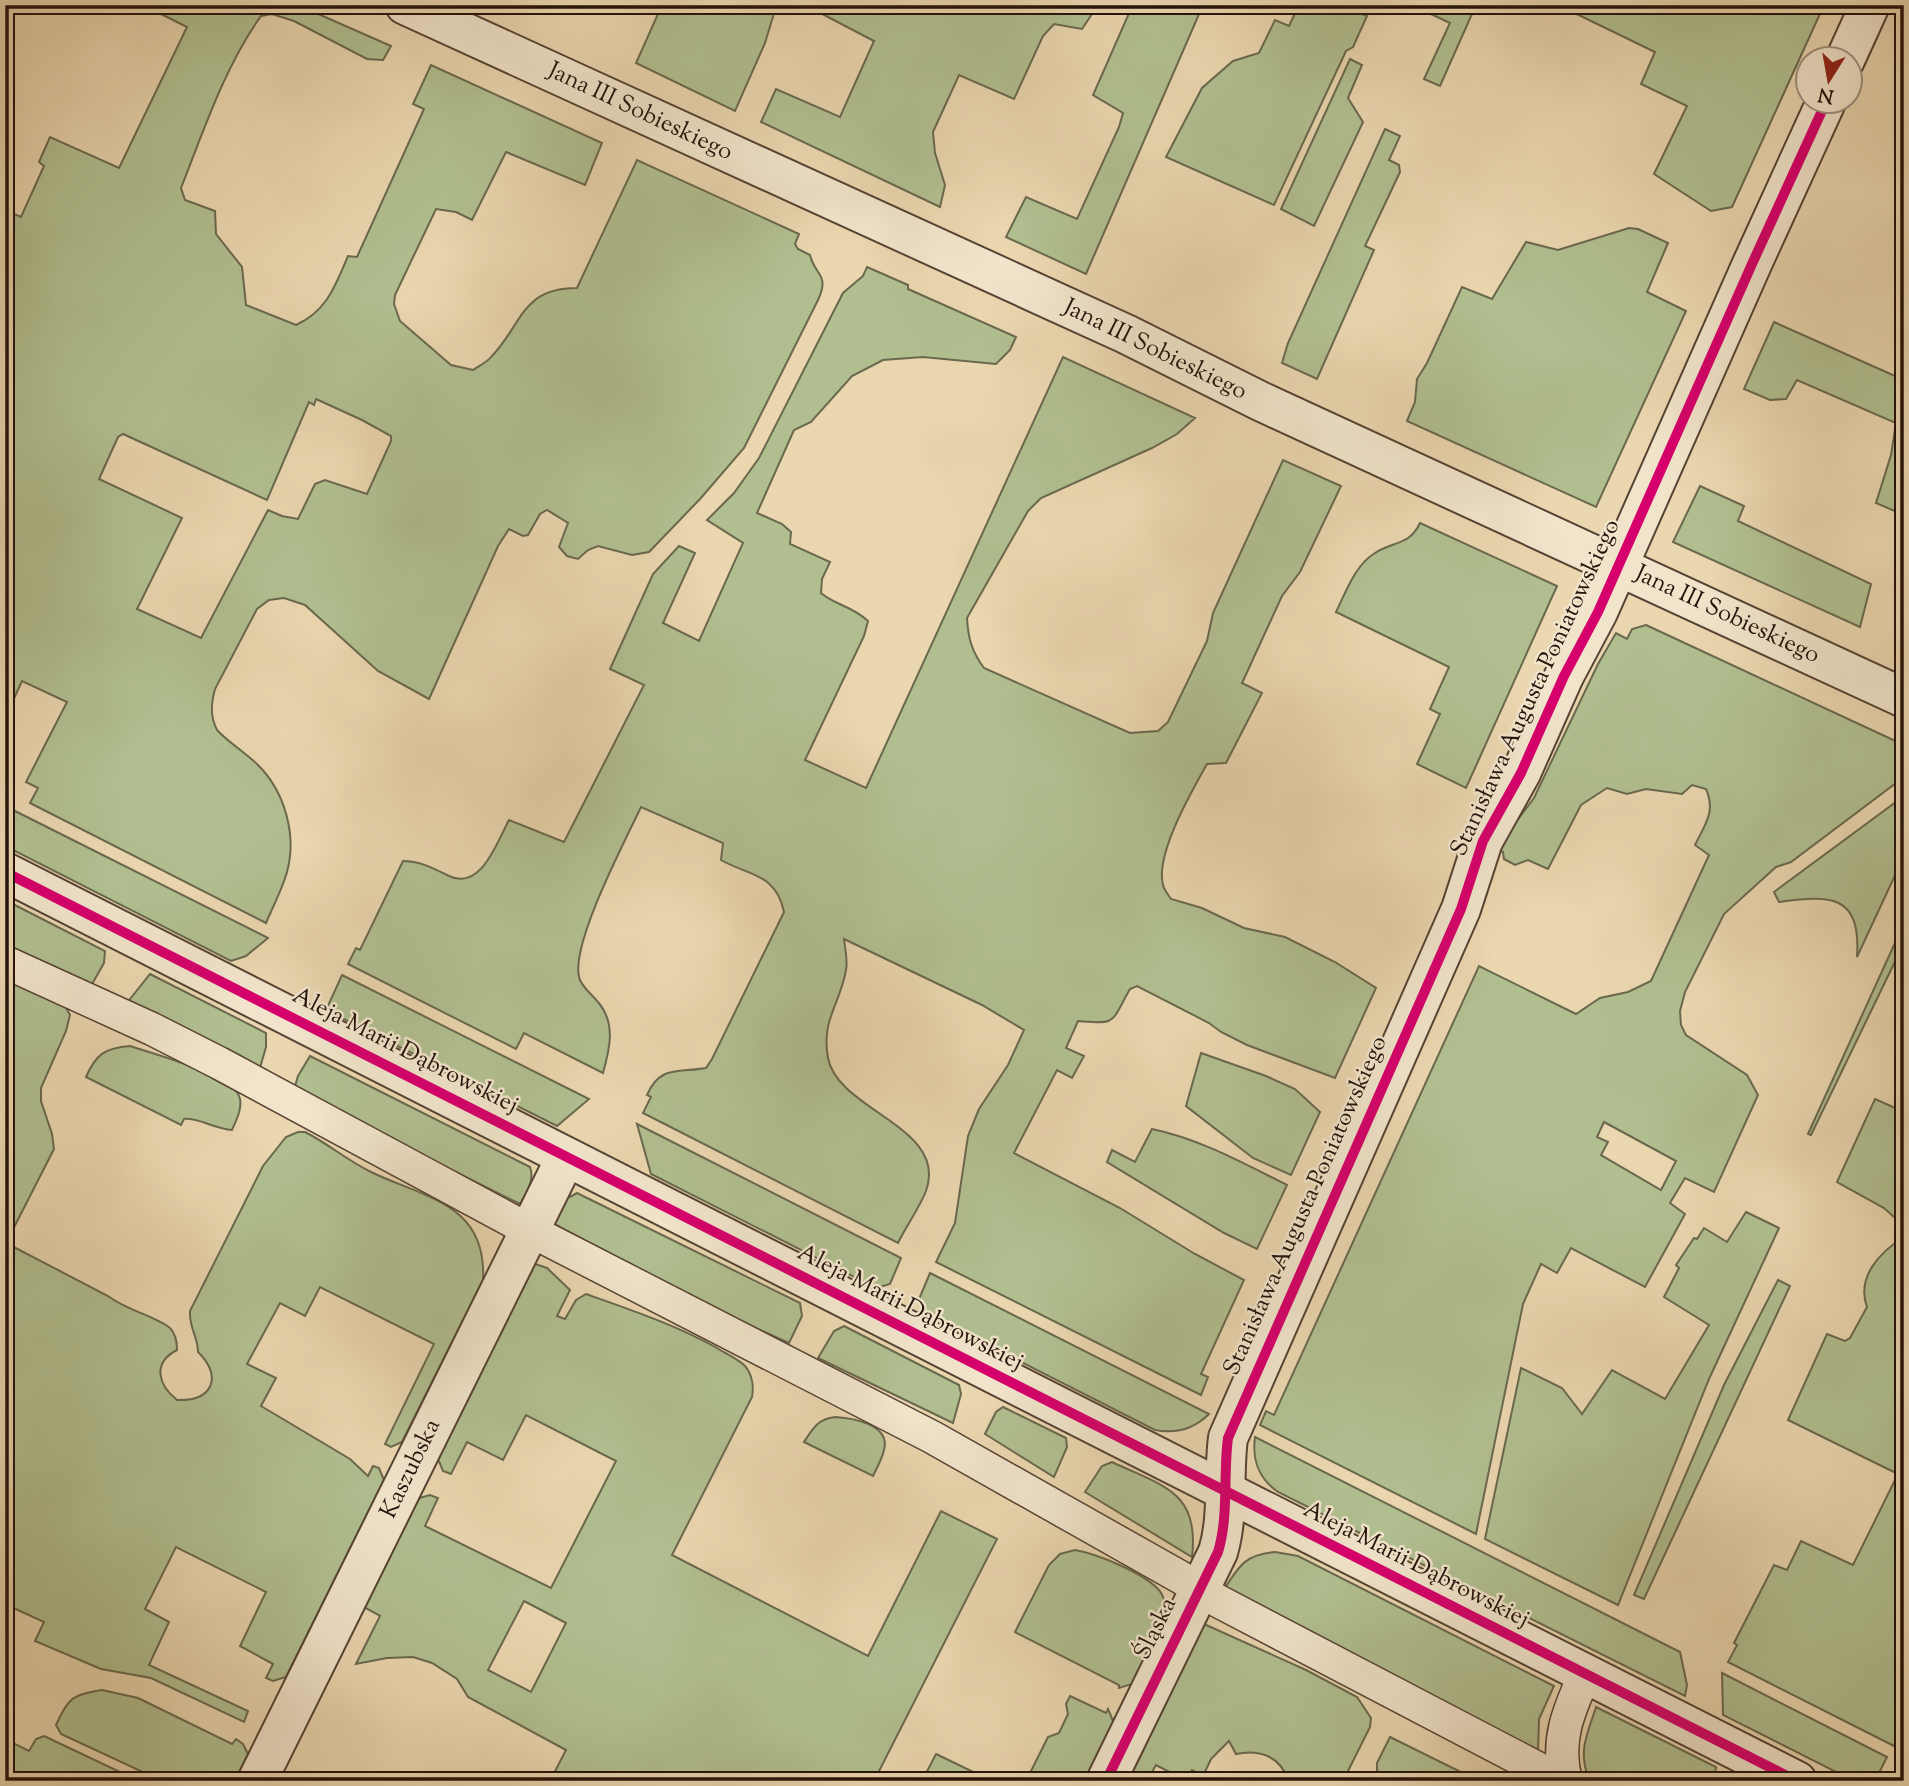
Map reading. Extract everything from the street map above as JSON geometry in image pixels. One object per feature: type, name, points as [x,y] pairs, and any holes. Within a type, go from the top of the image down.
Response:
[{"type":"street","name":"Jana III Sobieskiego","points":[[405,5],[1126,334],[1260,401],[1904,698]]},
{"type":"street","points":[[1851,46],[1870,5]]},
{"type":"street","name":"Stanisława Augusta Poniatowskiego","points":[[1225,1491],[1224,1464],[1228,1438],[1235,1420],[1461,909],[1483,841],[1521,773],[1564,676],[1598,612],[1820,116]]},
{"type":"street","name":"Aleja Marii Dąbrowskiej","points":[[5,872],[1585,1674],[1747,1770],[1797,1781]]},
{"type":"street","name":"Kaszubska","points":[[257,1781],[566,1157]]},
{"type":"street","name":"Śląska","points":[[1107,1781],[1218,1552],[1223,1535],[1225,1491]]},
{"type":"lane","points":[[5,962],[219,1063],[529,1230],[932,1437],[1265,1625],[1564,1781]]},
{"type":"lane","points":[[1564,1781],[1562,1732],[1585,1674]]},
{"type":"green space","points":[[143,5],[298,5],[391,46],[383,60],[367,59],[294,21],[272,14],[261,16],[248,35],[216,99],[181,188],[185,200],[215,211],[216,234],[242,267],[246,305],[296,325],[323,305],[348,256],[357,257],[424,109],[413,104],[431,65],[602,143],[585,185],[506,152],[472,220],[456,212],[436,209],[395,295],[394,304],[400,321],[451,365],[473,370],[502,345],[534,301],[544,294],[577,288],[637,160],[799,234],[795,244],[798,249],[810,255],[823,285],[744,448],[649,552],[632,555],[598,546],[578,559],[567,556],[559,547],[568,523],[547,510],[540,514],[528,535],[523,536],[509,529],[498,546],[429,699],[378,671],[305,605],[284,598],[269,600],[257,609],[215,689],[212,710],[217,730],[253,760],[267,776],[282,801],[286,815],[290,858],[283,885],[266,923],[30,803],[38,788],[26,782],[67,702],[22,681],[5,718],[5,210],[21,217],[44,166],[39,162],[50,137],[119,168],[187,27]],"holes":[[[316,399],[391,436],[367,494],[325,480],[315,484],[298,519],[268,510],[201,638],[137,609],[182,518],[99,479],[118,437],[123,434],[267,500],[309,402],[314,405]]]},
{"type":"green space","points":[[662,5],[773,5],[775,10],[765,43],[735,111],[636,63]]},
{"type":"green space","points":[[805,5],[1098,5],[1082,29],[1054,24],[1043,36],[1014,99],[959,75],[933,132],[935,153],[945,185],[940,207],[761,122],[776,89],[840,117],[874,41]]},
{"type":"green space","points":[[1119,5],[1203,5],[1086,274],[1006,237],[1026,197],[1077,219],[1123,113],[1093,95],[1130,11]]},
{"type":"green space","points":[[1299,5],[1341,5],[1367,16],[1353,47],[1346,51],[1274,205],[1166,157],[1202,88],[1233,61],[1259,53],[1275,20],[1289,26]]},
{"type":"green space","points":[[1412,5],[1476,5],[1440,86],[1424,79],[1450,23]]},
{"type":"green space","points":[[1558,5],[1824,5],[1805,46],[1794,46],[1794,71],[1732,207],[1711,211],[1654,174],[1687,106],[1641,84],[1655,52]]},
{"type":"green space","points":[[1350,59],[1362,65],[1348,98],[1363,122],[1314,226],[1281,209]]},
{"type":"green space","points":[[1385,129],[1400,136],[1389,160],[1399,165],[1400,172],[1365,246],[1374,250],[1317,379],[1282,363],[1288,343]]},
{"type":"green space","points":[[1629,228],[1638,229],[1668,243],[1647,292],[1686,311],[1596,507],[1407,421],[1415,402],[1417,379],[1462,287],[1492,299],[1526,242],[1558,250]]},
{"type":"green space","points":[[867,267],[908,285],[908,289],[1016,337],[1010,350],[996,364],[923,357],[883,360],[852,376],[811,422],[794,430],[757,513],[782,524],[791,532],[790,544],[830,562],[822,579],[821,593],[868,621],[864,636],[805,760],[866,788],[1063,357],[1195,418],[1177,434],[1152,448],[1041,498],[1028,511],[967,618],[971,644],[984,668],[1130,733],[1158,731],[1168,722],[1207,641],[1213,613],[1283,460],[1341,486],[1300,572],[1282,596],[1242,683],[1262,693],[1226,763],[1207,764],[1176,823],[1164,857],[1162,872],[1164,887],[1171,899],[1202,908],[1244,928],[1285,937],[1335,962],[1376,988],[1335,1078],[1247,1045],[1137,986],[1130,989],[1112,1019],[1100,1022],[1078,1021],[1066,1048],[1084,1056],[1072,1078],[1057,1070],[1014,1153],[1120,1208],[1195,1254],[1244,1280],[1201,1374],[1208,1377],[1201,1395],[936,1262],[955,1223],[968,1136],[979,1109],[1008,1065],[1024,1030],[982,1005],[844,939],[847,966],[829,1022],[828,1058],[836,1076],[851,1092],[908,1135],[922,1151],[929,1169],[926,1191],[898,1243],[643,1113],[651,1097],[647,1095],[658,1079],[671,1072],[706,1068],[784,912],[780,899],[768,883],[721,860],[723,843],[641,807],[601,892],[583,941],[579,961],[580,981],[604,1010],[609,1027],[609,1045],[603,1073],[524,1033],[516,1049],[348,964],[356,948],[360,950],[403,861],[421,864],[460,879],[470,877],[486,862],[509,820],[564,842],[644,685],[610,669],[653,574],[679,546],[695,553],[663,623],[699,641],[743,543],[707,520],[734,493],[759,458],[843,293],[863,276]]},
{"type":"green space","points":[[1774,322],[1904,380],[1904,515],[1876,503],[1891,455],[1896,423],[1797,380],[1786,399],[1770,400],[1744,389]]},
{"type":"green space","points":[[1700,486],[1744,506],[1738,521],[1871,584],[1860,627],[1673,542]]},
{"type":"green space","points":[[1420,523],[1557,586],[1466,788],[1417,764],[1440,714],[1430,709],[1449,667],[1336,612],[1362,564],[1382,549],[1406,539]]},
{"type":"green space","points":[[1646,625],[1904,745],[1904,777],[1791,862],[1776,867],[1724,914],[1685,992],[1680,1011],[1681,1025],[1686,1035],[1747,1075],[1758,1095],[1714,1192],[1685,1178],[1670,1203],[1685,1214],[1645,1287],[1571,1248],[1557,1273],[1541,1264],[1523,1304],[1476,1534],[1260,1425],[1266,1411],[1274,1415],[1479,966],[1576,1014],[1600,998],[1628,992],[1651,981],[1709,855],[1695,845],[1710,811],[1706,789],[1692,785],[1682,794],[1646,789],[1627,794],[1607,788],[1581,805],[1548,869],[1528,860],[1515,865],[1504,859],[1503,852],[1498,850],[1534,798],[1598,664],[1616,633],[1627,639],[1632,629]],"holes":[[[1604,1122],[1676,1161],[1661,1190],[1601,1155],[1608,1142],[1597,1137]]]},
{"type":"green space","points":[[1904,796],[1904,856],[1857,957],[1857,936],[1848,910],[1839,903],[1828,900],[1779,902],[1774,892]]},
{"type":"green space","points":[[11,809],[268,938],[246,956],[231,961],[5,846],[5,821]]},
{"type":"green space","points":[[5,900],[105,951],[104,963],[91,986],[5,948]]},
{"type":"green space","points":[[1904,923],[1904,943],[1811,1135],[1808,1134]]},
{"type":"green space","points":[[150,974],[266,1033],[266,1047],[259,1071],[123,1008]]},
{"type":"green space","points":[[342,975],[589,1099],[557,1126],[326,1010]]},
{"type":"green space","points":[[5,979],[65,1006],[70,1015],[66,1031],[41,1088],[41,1101],[54,1149],[6,1243],[170,1328],[176,1338],[177,1350],[164,1361],[160,1374],[165,1388],[177,1400],[199,1397],[210,1386],[210,1370],[198,1352],[190,1311],[263,1166],[286,1137],[305,1132],[369,1171],[448,1206],[463,1218],[474,1234],[481,1254],[483,1280],[402,1442],[391,1447],[385,1444],[434,1344],[320,1287],[305,1316],[280,1303],[247,1364],[276,1378],[261,1406],[350,1459],[368,1476],[373,1466],[379,1468],[384,1480],[286,1677],[273,1681],[266,1678],[273,1664],[240,1646],[266,1592],[176,1547],[145,1609],[169,1622],[149,1665],[248,1711],[244,1722],[151,1678],[101,1669],[35,1641],[44,1622],[5,1604]]},
{"type":"green space","points":[[130,1046],[192,1066],[235,1090],[240,1099],[240,1107],[232,1130],[189,1119],[184,1119],[181,1125],[86,1077],[102,1054],[114,1048]]},
{"type":"green space","points":[[1201,1053],[1295,1089],[1320,1112],[1291,1175],[1253,1158],[1186,1106]]},
{"type":"green space","points":[[310,1056],[530,1167],[531,1182],[520,1204],[293,1093],[298,1076]]},
{"type":"green space","points":[[1875,1099],[1904,1112],[1904,1230],[1884,1208],[1837,1182]]},
{"type":"green space","points":[[637,1124],[901,1258],[890,1284],[876,1288],[651,1174]]},
{"type":"green space","points":[[1152,1129],[1204,1145],[1287,1185],[1257,1249],[1224,1233],[1107,1162],[1112,1150],[1135,1162]]},
{"type":"green space","points":[[577,1193],[800,1303],[802,1316],[789,1343],[718,1311],[554,1224],[566,1199]]},
{"type":"green space","points":[[1746,1212],[1779,1228],[1709,1379],[1618,1605],[1485,1539],[1521,1368],[1562,1388],[1582,1414],[1612,1370],[1665,1399],[1709,1325],[1664,1297],[1679,1268],[1676,1265],[1704,1228],[1727,1242]]},
{"type":"green space","points":[[1904,1237],[1904,1751],[1728,1662],[1737,1645],[1734,1643],[1774,1565],[1787,1570],[1801,1541],[1853,1565],[1898,1474],[1788,1420],[1827,1334],[1845,1341],[1850,1338],[1867,1307],[1865,1286],[1872,1266]]},
{"type":"green space","points":[[535,1264],[547,1268],[570,1290],[557,1316],[565,1319],[576,1300],[586,1294],[686,1332],[739,1361],[749,1373],[753,1384],[752,1397],[672,1555],[868,1656],[941,1511],[997,1539],[874,1781],[550,1781],[566,1750],[468,1697],[457,1679],[432,1663],[413,1657],[387,1658],[356,1664],[380,1616],[364,1607],[419,1498],[430,1495],[438,1498],[425,1526],[551,1588],[616,1461],[526,1415],[503,1460],[467,1442],[451,1474],[443,1471],[438,1459]],"holes":[[[524,1601],[566,1623],[531,1692],[488,1670]]]},
{"type":"green space","points":[[930,1273],[1209,1414],[1184,1429],[1155,1430],[923,1312],[919,1299]]},
{"type":"green space","points":[[1778,1280],[1790,1286],[1644,1599],[1634,1595],[1724,1385]]},
{"type":"green space","points":[[844,1326],[959,1385],[961,1394],[953,1423],[818,1358],[834,1331]]},
{"type":"green space","points":[[1003,1407],[1066,1438],[1067,1447],[1054,1477],[985,1434],[996,1412]]},
{"type":"green space","points":[[835,1417],[868,1424],[882,1434],[885,1441],[884,1450],[873,1476],[804,1442],[820,1422]]},
{"type":"green space","points":[[1255,1437],[1680,1652],[1687,1685],[1685,1696],[1278,1492],[1261,1475],[1258,1468]]},
{"type":"green space","points":[[1112,1462],[1161,1485],[1183,1504],[1190,1518],[1193,1535],[1192,1557],[1085,1492],[1102,1466]]},
{"type":"green space","points":[[1075,1550],[1131,1571],[1151,1583],[1163,1598],[1166,1612],[1163,1623],[1132,1684],[1119,1688],[1119,1685],[1015,1632],[1049,1565],[1060,1554]]},
{"type":"green space","points":[[1275,1552],[1298,1556],[1554,1686],[1539,1719],[1538,1752],[1225,1588],[1250,1558]]},
{"type":"green space","points":[[1204,1624],[1306,1670],[1357,1697],[1371,1718],[1370,1727],[1343,1781],[1288,1781],[1285,1772],[1275,1760],[1261,1754],[1236,1754],[1229,1741],[1211,1759],[1203,1776],[1192,1770],[1185,1780],[1156,1765],[1147,1781],[1131,1775]]},
{"type":"green space","points":[[1722,1673],[1887,1757],[1875,1781],[1854,1781],[1723,1715]]},
{"type":"green space","points":[[102,1690],[138,1698],[232,1744],[236,1739],[243,1744],[248,1754],[235,1781],[162,1781],[61,1734],[56,1725],[68,1703],[84,1693]]},
{"type":"green space","points":[[1070,1696],[1106,1713],[1108,1709],[1114,1723],[1085,1781],[1026,1781],[1048,1737],[1059,1733],[1068,1714],[1066,1704]]},
{"type":"green space","points":[[1596,1707],[1716,1767],[1715,1774],[1708,1781],[1596,1781],[1588,1777],[1584,1749]]},
{"type":"green space","points":[[44,1736],[139,1781],[5,1781],[5,1739],[29,1751],[36,1739]]},
{"type":"green space","points":[[1390,1737],[1479,1781],[1384,1781],[1377,1773],[1377,1763]]},
{"type":"green space","points":[[936,1754],[992,1781],[922,1781]]},
{"type":"cycle path","points":[[1106,1781],[1218,1552],[1224,1524],[1228,1438],[1461,909],[1483,841],[1521,773],[1564,676],[1598,612],[1820,116]]},
{"type":"cycle path","points":[[5,872],[1797,1781]]}]
